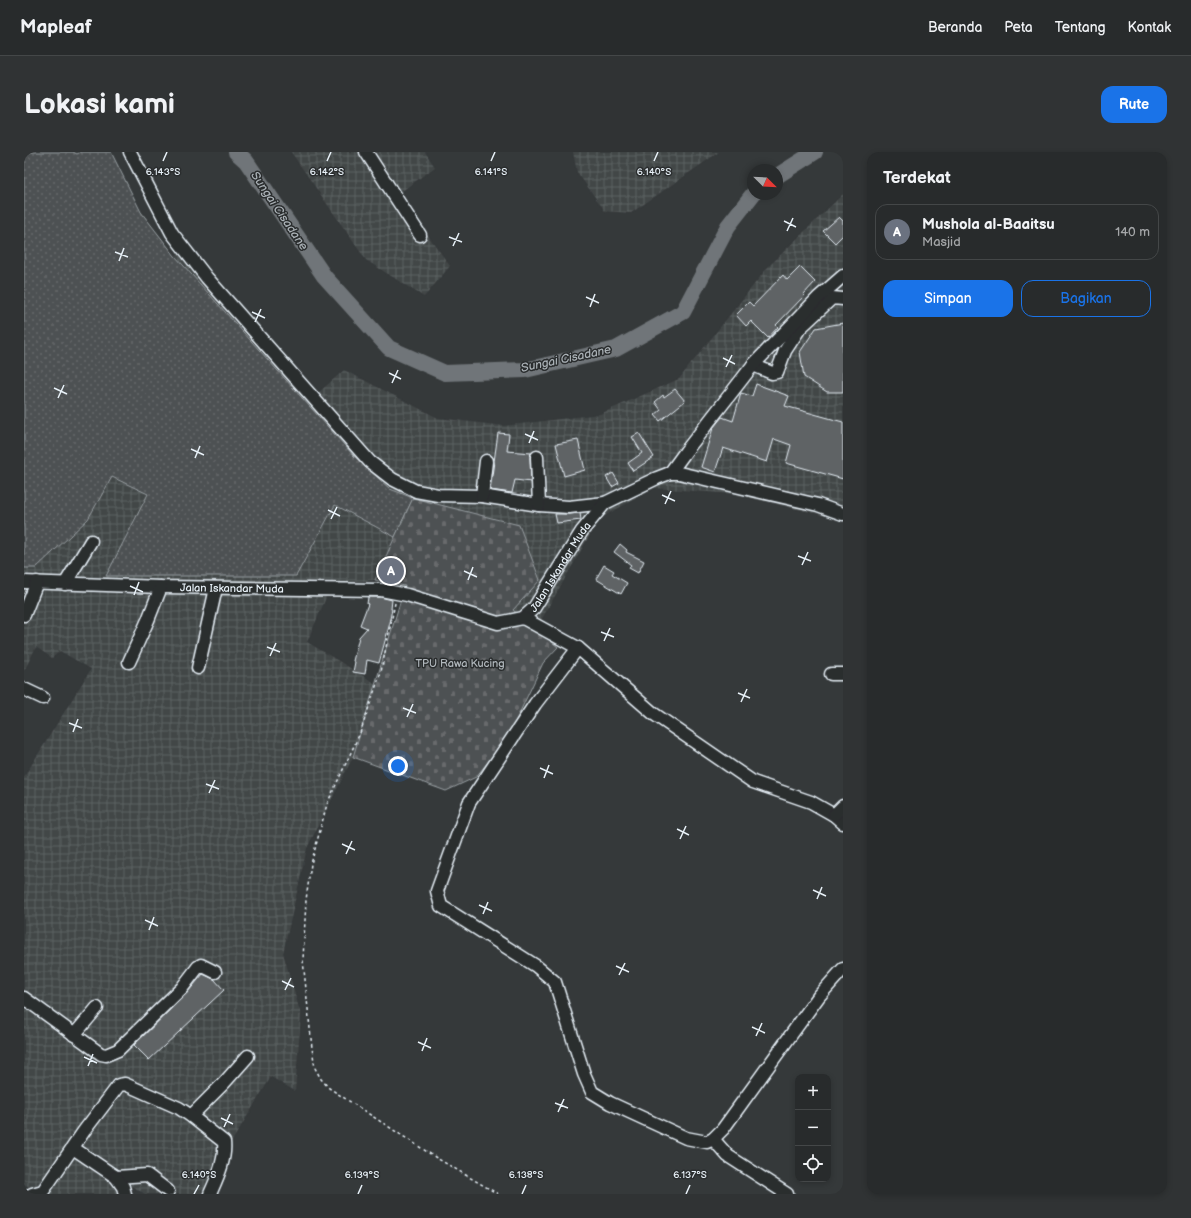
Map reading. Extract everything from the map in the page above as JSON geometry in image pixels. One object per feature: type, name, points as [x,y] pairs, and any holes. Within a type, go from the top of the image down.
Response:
[{"type":"street","points":[[130,152],[172,233],[207,278],[370,462],[392,479],[416,491],[438,495],[482,496],[539,505],[569,507],[605,503]]},
{"type":"street","points":[[366,152],[420,235]]},
{"type":"street","points":[[670,473],[686,450],[753,365],[819,297],[843,276]]},
{"type":"street","points":[[753,365],[772,373],[777,372],[785,351],[800,328],[832,298],[843,299]]},
{"type":"street","points":[[537,457],[539,505]]},
{"type":"street","points":[[482,496],[486,461]]},
{"type":"street","name":"Jalan Iskandar Muda","points":[[24,582],[161,588],[381,590],[407,595],[498,623],[523,618],[534,608],[582,531],[605,503],[670,473],[679,473],[818,505],[843,514]]},
{"type":"street","points":[[65,584],[91,541]]},
{"type":"street","points":[[24,614],[37,582]]},
{"type":"street","points":[[129,662],[161,588]]},
{"type":"street","points":[[198,668],[216,588]]},
{"type":"street","points":[[523,618],[578,648],[654,714],[753,782],[811,802],[839,819],[843,806]]},
{"type":"street","points":[[578,648],[535,704],[469,803],[437,891],[441,906],[536,966],[555,982],[584,1074],[592,1092],[610,1103],[686,1138],[707,1142],[723,1130],[819,996],[843,969]]},
{"type":"street","points":[[24,688],[43,698]]},
{"type":"street","points":[[24,998],[101,1054],[106,1055],[118,1050],[182,988],[198,967],[201,965],[214,972]]},
{"type":"street","points":[[74,1034],[97,1008]]},
{"type":"street","points":[[191,1116],[248,1056]]},
{"type":"street","points":[[24,1190],[38,1193],[74,1148],[84,1131],[119,1085],[125,1084],[179,1108],[224,1142],[225,1152],[210,1194]]},
{"type":"street","points":[[713,1139],[728,1156],[787,1194]]},
{"type":"street","points":[[74,1148],[116,1177],[123,1187],[125,1194]]},
{"type":"street","points":[[116,1177],[147,1175],[168,1191]]},
{"type":"path","points":[[397,593],[382,672],[360,733],[327,804],[311,864],[306,900],[303,960],[315,1068],[321,1079],[329,1088],[435,1157],[498,1194]]},
{"type":"shaded area","points":[[291,152],[425,152],[435,167],[398,194],[450,266],[424,297],[366,260]]},
{"type":"shaded area","points":[[573,152],[719,152],[631,213],[605,211],[577,172]]},
{"type":"shaded area","points":[[843,194],[843,520],[734,494],[654,488],[599,519],[536,629],[513,610],[519,525],[413,498],[390,489],[354,456],[175,256],[185,248],[317,394],[344,370],[438,418],[504,426],[600,414],[679,379],[768,267]]},
{"type":"shaded area","points":[[112,477],[148,494],[107,576],[295,576],[335,505],[395,537],[375,580],[332,584],[307,642],[375,683],[353,757],[307,848],[283,953],[301,1015],[295,1091],[271,1077],[232,1141],[226,1169],[214,1194],[145,1194],[128,1184],[119,1194],[49,1194],[44,1190],[31,1188],[24,1184],[24,777],[91,669],[60,651],[52,658],[36,647],[24,671],[24,568],[36,568],[88,519]]},
{"type":"green space","points":[[24,152],[73,152],[77,154],[81,152],[111,152],[141,212],[175,256],[354,456],[390,489],[413,498],[395,537],[335,505],[296,576],[106,576],[148,494],[112,477],[88,519],[36,568],[24,568]]},
{"type":"green space","name":"TPU Rawa Kucing","points":[[413,498],[519,525],[540,580],[513,610],[558,647],[543,663],[509,735],[476,777],[446,791],[353,757],[405,586],[375,580]]},
{"type":"building","points":[[839,217],[843,221],[843,235],[835,243],[823,231]]},
{"type":"building","points":[[800,267],[815,282],[804,294],[805,295],[776,325],[778,327],[768,338],[751,321],[746,326],[736,315],[749,302],[753,306],[783,275],[787,280]]},
{"type":"building","points":[[843,323],[843,392],[827,392],[804,377],[800,352],[816,328]]},
{"type":"building","points":[[756,384],[789,396],[785,406],[843,422],[843,479],[786,463],[791,445],[774,439],[767,462],[723,448],[715,472],[701,467],[713,428],[722,417],[733,421],[741,393],[752,396]]},
{"type":"building","points":[[675,389],[685,401],[660,421],[655,415],[661,410],[655,402],[663,395],[664,397]]},
{"type":"building","points":[[498,433],[509,434],[507,451],[531,453],[531,482],[515,480],[512,493],[490,490]]},
{"type":"building","points":[[639,433],[654,457],[633,471],[628,463],[642,453],[632,437]]},
{"type":"building","points":[[578,440],[585,470],[564,476],[556,444]]},
{"type":"building","points":[[613,473],[619,483],[612,487],[606,477]]},
{"type":"building","points":[[580,513],[581,520],[557,523],[555,514]]},
{"type":"building","points":[[620,544],[627,550],[626,552],[644,561],[638,573],[629,568],[631,565],[614,552]]},
{"type":"building","points":[[604,565],[614,571],[612,574],[627,583],[621,594],[596,579]]},
{"type":"building","points":[[391,567],[399,572],[393,581],[385,575]]},
{"type":"building","points":[[368,597],[380,597],[392,600],[392,609],[391,619],[379,663],[367,660],[365,674],[353,672],[355,662],[353,661],[359,637],[367,628],[360,625],[368,604]]},
{"type":"building","points":[[203,974],[214,979],[224,990],[149,1060],[134,1045],[187,993]]},
{"type":"waterway","name":"Sungai Cisadane","points":[[236,152],[246,161],[324,276],[389,348],[445,373],[525,370],[616,349],[683,312],[728,226],[748,200]]},
{"type":"waterway","name":"Sungai Cisadane","points":[[783,172],[815,152]]},
{"type":"place","name":"Mushola al-Baaitsu","points":[[391,571]]}]
